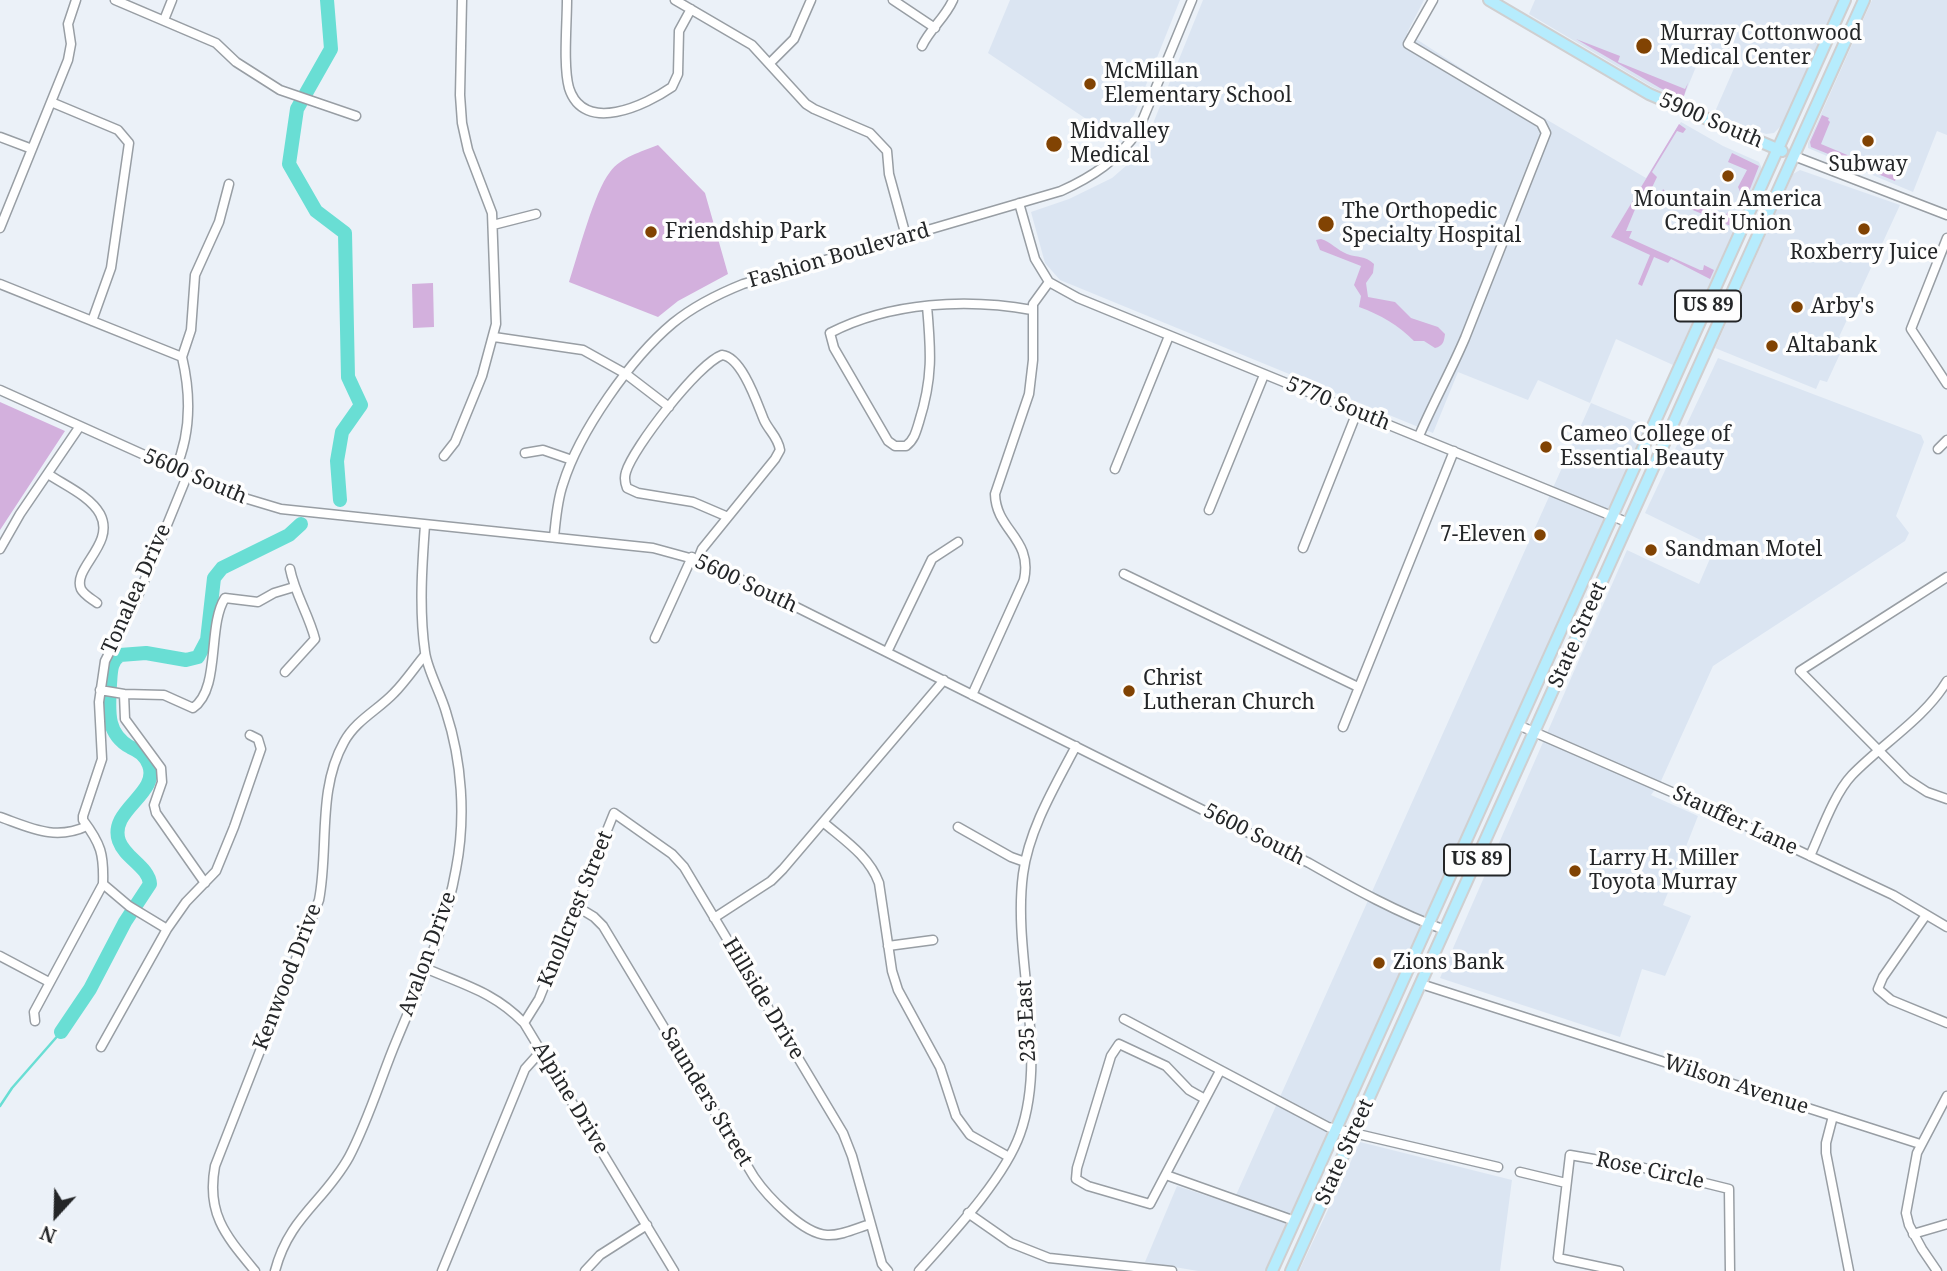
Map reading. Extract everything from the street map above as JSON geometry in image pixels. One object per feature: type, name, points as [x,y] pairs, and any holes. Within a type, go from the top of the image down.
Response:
[{"type":"main road","name":"5900 South","points":[[1489,0],[1649,94],[1794,156]]},
{"type":"main road","name":"State Street","points":[[1272,1271],[1845,0]]},
{"type":"main road","name":"State Street","points":[[1291,1271],[1864,0]]},
{"type":"street","points":[[0,228],[70,53],[68,24],[76,0]]},
{"type":"street","points":[[115,0],[216,43],[236,62],[280,90],[356,116]]},
{"type":"street","points":[[164,20],[172,0]]},
{"type":"street","points":[[444,456],[455,442],[482,376],[495,337],[496,324],[493,225],[489,202],[468,150],[462,123],[462,0]]},
{"type":"street","points":[[566,0],[569,87],[577,102],[591,111],[611,114],[663,94],[676,82],[677,38],[691,9]]},
{"type":"street","points":[[676,0],[752,45],[806,104],[870,133],[887,151],[889,174],[906,236]]},
{"type":"street","points":[[770,62],[794,38],[811,0]]},
{"type":"street","points":[[893,0],[935,28]]},
{"type":"street","points":[[922,46],[947,13],[953,0]]},
{"type":"street","name":"Fashion Boulevard","points":[[554,537],[559,499],[572,460],[589,427],[626,374],[672,324],[697,306],[755,280],[1019,203],[1076,184],[1105,167],[1125,149],[1143,121],[1192,0]]},
{"type":"street","points":[[1419,436],[1437,392],[1465,338],[1546,133],[1541,123],[1408,44],[1433,0]]},
{"type":"street","points":[[51,102],[118,130],[128,138],[129,148],[111,268],[92,321]]},
{"type":"street","points":[[0,136],[32,149]]},
{"type":"street","name":"5900 South","points":[[1794,156],[1947,215]]},
{"type":"street","points":[[175,470],[186,444],[188,392],[182,357],[191,330],[195,275],[219,222],[229,184]]},
{"type":"street","points":[[972,695],[1024,580],[1026,567],[1021,546],[998,511],[995,494],[1029,394],[1033,360],[1032,310],[1039,293],[1049,282],[1035,259],[1019,203]]},
{"type":"street","points":[[493,225],[536,214]]},
{"type":"street","points":[[1947,238],[1911,329],[1947,384]]},
{"type":"street","name":"5770 South","points":[[1049,282],[1065,293],[1629,523]]},
{"type":"street","points":[[0,284],[182,357]]},
{"type":"street","points":[[928,306],[930,378],[927,397],[913,439],[906,446],[895,446],[888,441],[834,348],[830,333],[844,326],[905,308],[947,304],[1032,310]]},
{"type":"street","points":[[1115,469],[1169,336]]},
{"type":"street","points":[[495,337],[583,350],[626,374],[670,407]]},
{"type":"street","points":[[655,638],[695,558],[775,459],[780,450],[738,365],[727,356],[718,356],[700,370],[670,407],[629,466],[625,482],[627,488],[638,493],[693,502],[728,517]]},
{"type":"street","points":[[1209,510],[1264,375]]},
{"type":"street","name":"5600 South","points":[[0,390],[187,476],[251,502],[281,509],[653,548],[695,558],[1076,746],[1342,882],[1445,930]]},
{"type":"street","points":[[1303,548],[1357,412]]},
{"type":"street","points":[[0,549],[80,426]]},
{"type":"street","points":[[1938,449],[1947,440]]},
{"type":"street","points":[[525,453],[543,450],[572,460]]},
{"type":"street","points":[[1343,727],[1454,451]]},
{"type":"street","points":[[48,474],[88,501],[101,516],[103,525],[100,544],[80,583],[82,591],[97,603]]},
{"type":"street","name":"Tonalea Drive","points":[[87,826],[83,820],[84,809],[102,759],[98,718],[104,661],[138,596],[187,476]]},
{"type":"street","name":"Avalon Drive","points":[[275,1271],[280,1253],[296,1222],[328,1188],[350,1154],[425,968],[451,895],[460,842],[461,811],[453,739],[425,655],[422,596],[425,525]]},
{"type":"street","points":[[887,652],[932,559],[958,542]]},
{"type":"street","points":[[285,672],[315,639],[310,621],[294,587],[290,569]]},
{"type":"street","points":[[1124,574],[1358,687]]},
{"type":"street","points":[[1947,577],[1800,671],[1916,786],[1947,799]]},
{"type":"street","points":[[103,690],[164,695],[193,708],[205,694],[218,616],[225,598],[258,602],[274,593],[294,587]]},
{"type":"street","name":"Kenwood Drive","points":[[255,1271],[231,1242],[217,1217],[212,1182],[215,1166],[319,900],[323,878],[327,798],[338,755],[353,729],[396,691],[425,655]]},
{"type":"street","name":"Hillside Drive","points":[[888,1271],[882,1265],[852,1156],[843,1133],[714,918],[771,881],[944,680]]},
{"type":"street","points":[[1810,856],[1846,783],[1928,706],[1947,681]]},
{"type":"street","points":[[121,692],[125,719],[161,768],[162,782],[154,805],[156,813],[205,883]]},
{"type":"street","name":"Stauffer Lane","points":[[1518,725],[1893,895],[1947,928]]},
{"type":"street","points":[[101,1047],[167,929],[186,902],[216,871],[261,749],[258,740],[250,735]]},
{"type":"street","name":"235 East","points":[[919,1271],[968,1213],[1009,1157],[1020,1133],[1029,1097],[1030,1053],[1021,896],[1025,862],[1038,823],[1076,746]]},
{"type":"street","name":"Knollcrest Street","points":[[524,1023],[539,999],[614,813],[673,854],[684,867],[714,918]]},
{"type":"street","points":[[0,817],[60,835],[87,826],[96,837],[102,853],[103,884],[34,1012],[36,1021]]},
{"type":"street","points":[[823,822],[867,861],[875,872],[892,971],[898,990],[940,1067],[956,1116],[970,1135],[1009,1157]]},
{"type":"street","points":[[958,827],[1025,862]]},
{"type":"street","points":[[103,884],[133,908],[167,929]]},
{"type":"street","name":"Saunders Street","points":[[576,906],[603,926],[754,1177],[771,1198],[817,1233],[834,1235],[870,1224]]},
{"type":"street","points":[[1926,915],[1883,977],[1878,989],[1891,1000],[1947,1023]]},
{"type":"street","points":[[888,946],[933,940]]},
{"type":"street","points":[[0,956],[49,982]]},
{"type":"street","name":"Alpine Drive","points":[[425,968],[493,996],[509,1007],[524,1023],[674,1271]]},
{"type":"street","name":"Wilson Avenue","points":[[1421,984],[1920,1144]]},
{"type":"street","points":[[1124,1019],[1324,1125],[1498,1167]]},
{"type":"street","points":[[1205,1099],[1189,1090],[1166,1066],[1119,1044],[1111,1056],[1076,1179],[1088,1186],[1150,1204],[1220,1071]]},
{"type":"street","points":[[442,1271],[525,1069],[542,1050]]},
{"type":"street","points":[[1937,1271],[1913,1234],[1906,1213],[1916,1153],[1947,1096]]},
{"type":"street","points":[[1833,1116],[1826,1153],[1849,1271]]},
{"type":"street","name":"Rose Circle","points":[[1619,1271],[1558,1258],[1570,1155],[1640,1167],[1730,1189],[1730,1271]]},
{"type":"street","points":[[1520,1172],[1566,1183]]},
{"type":"street","points":[[1166,1175],[1295,1220]]},
{"type":"street","points":[[968,1213],[1011,1243],[1049,1258],[1172,1271]]},
{"type":"street","points":[[1913,1234],[1947,1224]]},
{"type":"street","points":[[585,1271],[600,1255],[647,1225]]},
{"type":"shaded area","name":"McMillan Elementary School","points":[[1010,0],[1180,0],[1134,115],[1116,139],[988,53]]},
{"type":"shaded area","name":"The Orthopedic Specialty Hospital","points":[[1203,0],[1424,0],[1407,33],[1481,81],[1646,178],[1681,122],[1723,146],[1759,162],[1762,169],[1673,365],[1616,339],[1590,403],[1538,380],[1528,400],[1458,372],[1433,433],[1060,280],[1045,263],[1031,212],[1069,199],[1112,178],[1141,153]]},
{"type":"shaded area","points":[[1535,0],[1838,0],[1782,125],[1774,133],[1766,134],[1714,114],[1735,66],[1702,52],[1682,101],[1652,87],[1529,14]]},
{"type":"shaded area","points":[[1872,0],[1947,0],[1947,135],[1937,131],[1913,192],[1808,148]]},
{"type":"shaded area","points":[[1576,39],[1620,56],[1618,62],[1685,89],[1688,83],[1683,99],[1660,88]]},
{"type":"shaded area","points":[[1822,115],[1829,118],[1830,122],[1821,144],[1895,175],[1899,170],[1895,181],[1811,147],[1810,142]]},
{"type":"shaded area","points":[[1679,124],[1686,129],[1683,133],[1677,131],[1652,172],[1657,177],[1647,198],[1638,196],[1636,201],[1644,206],[1636,207],[1626,231],[1632,231],[1629,238],[1700,270],[1703,270],[1704,265],[1714,270],[1710,279],[1671,259],[1668,263],[1654,257],[1642,286],[1638,284],[1650,255],[1611,237]]},
{"type":"shaded area","name":"Friendship Park","points":[[658,145],[705,193],[728,274],[678,301],[658,317],[569,282],[592,208],[604,181],[615,167],[626,159]]},
{"type":"shaded area","points":[[1732,153],[1759,166],[1748,194],[1743,198],[1738,187],[1747,170],[1728,162]]},
{"type":"shaded area","points":[[1800,170],[1900,205],[1839,337],[1845,343],[1827,382],[1820,380],[1816,389],[1715,348],[1793,174]]},
{"type":"shaded area","points":[[1663,189],[1724,217],[1728,212],[1736,215],[1733,227],[1662,197]]},
{"type":"shaded area","points":[[1321,239],[1343,252],[1371,261],[1374,264],[1373,273],[1366,283],[1368,297],[1395,302],[1411,318],[1438,327],[1445,334],[1441,345],[1435,348],[1424,341],[1414,341],[1389,321],[1359,307],[1361,296],[1354,285],[1361,266],[1320,250],[1316,240]]},
{"type":"shaded area","points":[[433,283],[434,327],[413,328],[412,284]]},
{"type":"shaded area","points":[[1718,358],[1921,435],[1924,442],[1896,516],[1909,533],[1905,541],[1713,666],[1661,781],[1651,795],[1698,816],[1663,905],[1691,916],[1665,976],[1642,969],[1620,1037],[1440,978],[1627,550],[1699,584],[1715,547],[1645,513]]},
{"type":"shaded area","points":[[0,402],[65,431],[0,530]]},
{"type":"shaded area","points":[[1591,403],[1646,426],[1265,1271],[1198,1271],[1145,1262],[1177,1186],[1232,1204]]},
{"type":"shaded area","points":[[1360,1142],[1512,1180],[1500,1271],[1299,1271]]},
{"type":"waterway","points":[[327,0],[331,49],[297,109],[289,164],[316,211],[345,233],[348,377],[361,405],[342,432],[337,461],[340,500]]},
{"type":"waterway","points":[[61,1032],[90,989],[125,922],[150,884],[146,872],[119,841],[121,820],[147,785],[150,775],[144,756],[122,741],[112,728],[109,702],[113,664],[120,655],[146,653],[186,660],[198,657],[207,640],[214,578],[222,568],[289,535],[301,524]]},
{"type":"waterway","points":[[0,1106],[12,1088],[61,1032]]},
{"type":"place","name":"Murray Cottonwood Medical Center","points":[[1644,46]]},
{"type":"place","name":"McMillan Elementary School","points":[[1090,84]]},
{"type":"place","name":"Subway","points":[[1868,141]]},
{"type":"place","name":"Midvalley Medical","points":[[1054,144]]},
{"type":"place","name":"Mountain America Credit Union","points":[[1728,176]]},
{"type":"place","name":"The Orthopedic Specialty Hospital","points":[[1326,224]]},
{"type":"place","name":"Roxberry Juice","points":[[1864,229]]},
{"type":"place","name":"Friendship Park","points":[[651,232]]},
{"type":"place","name":"Arby's","points":[[1797,307]]},
{"type":"place","name":"Altabank","points":[[1772,346]]},
{"type":"place","name":"Cameo College of Essential Beauty","points":[[1546,447]]},
{"type":"place","name":"7-Eleven","points":[[1540,535]]},
{"type":"place","name":"Sandman Motel","points":[[1651,550]]},
{"type":"place","name":"Christ Lutheran Church","points":[[1129,691]]},
{"type":"place","name":"Larry H. Miller Toyota Murray","points":[[1575,871]]},
{"type":"place","name":"Zions Bank","points":[[1379,963]]}]
